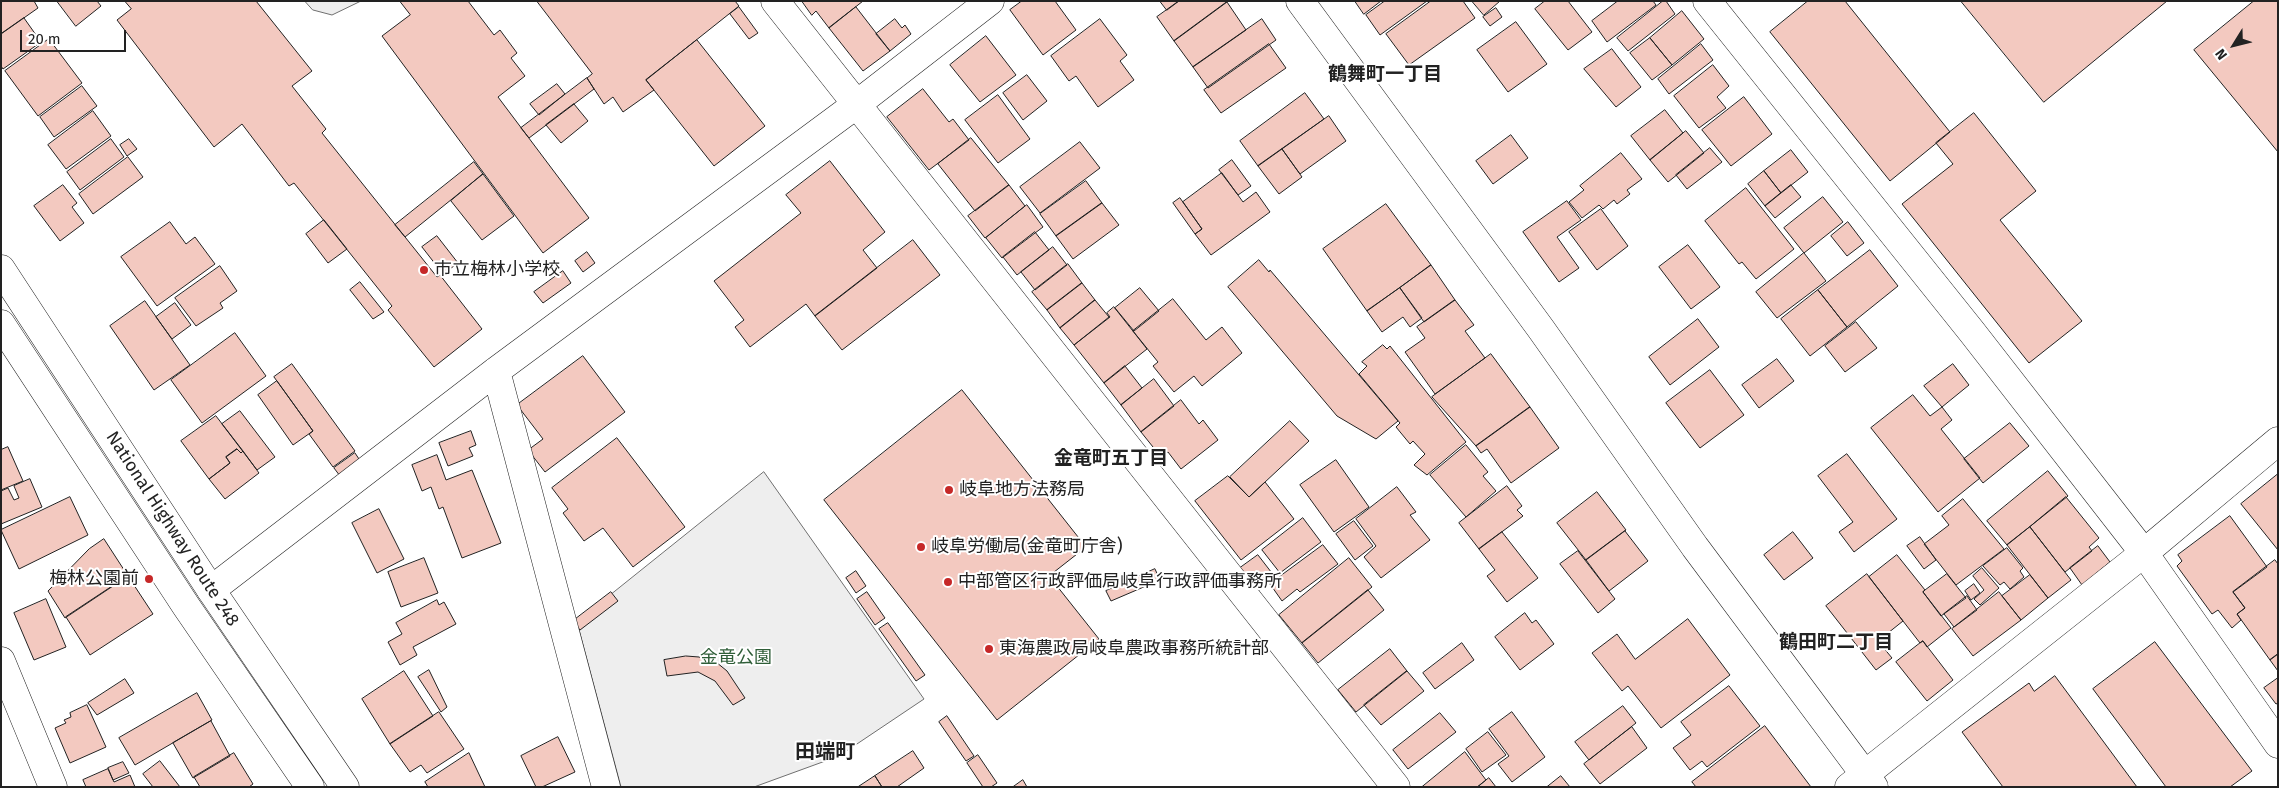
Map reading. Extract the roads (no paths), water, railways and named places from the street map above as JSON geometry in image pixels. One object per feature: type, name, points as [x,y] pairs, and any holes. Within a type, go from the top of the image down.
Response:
[{"type":"main road","points":[[775,1],[1396,787]]},
{"type":"main road","points":[[211,590],[496,371],[857,104],[990,1]]},
{"type":"main road","points":[[1300,1],[1541,329],[1694,547],[1863,782],[2278,441]]},
{"type":"main road","points":[[1707,1],[1966,324],[2144,553],[2278,744]]},
{"type":"main road","name":"National Highway Route 248","points":[[1,269],[211,590],[345,787]]},
{"type":"main road","name":"National Highway Route 248","points":[[1,324],[186,606],[310,787]]},
{"type":"main road","points":[[496,371],[606,787]]},
{"type":"main road","points":[[1,661],[53,787]]},
{"type":"place","name":"市立梅林小学校","points":[[424,270]]},
{"type":"place","name":"岐阜地方法務局","points":[[949,490]]},
{"type":"place","name":"岐阜労働局(金竜町庁舎)","points":[[921,547]]},
{"type":"place","name":"梅林公園前","points":[[149,579]]},
{"type":"place","name":"中部管区行政評価局岐阜行政評価事務所","points":[[948,582]]},
{"type":"place","name":"東海農政局岐阜農政事務所統計部","points":[[989,649]]},
{"type":"district","name":"鶴舞町一丁目","points":[[1385,75]]},
{"type":"district","name":"金竜町五丁目","points":[[1111,459]]},
{"type":"district","name":"鶴田町二丁目","points":[[1836,643]]},
{"type":"district","name":"田端町","points":[[825,752]]},
{"type":"park label","name":"金竜公園","points":[[736,658]]}]
